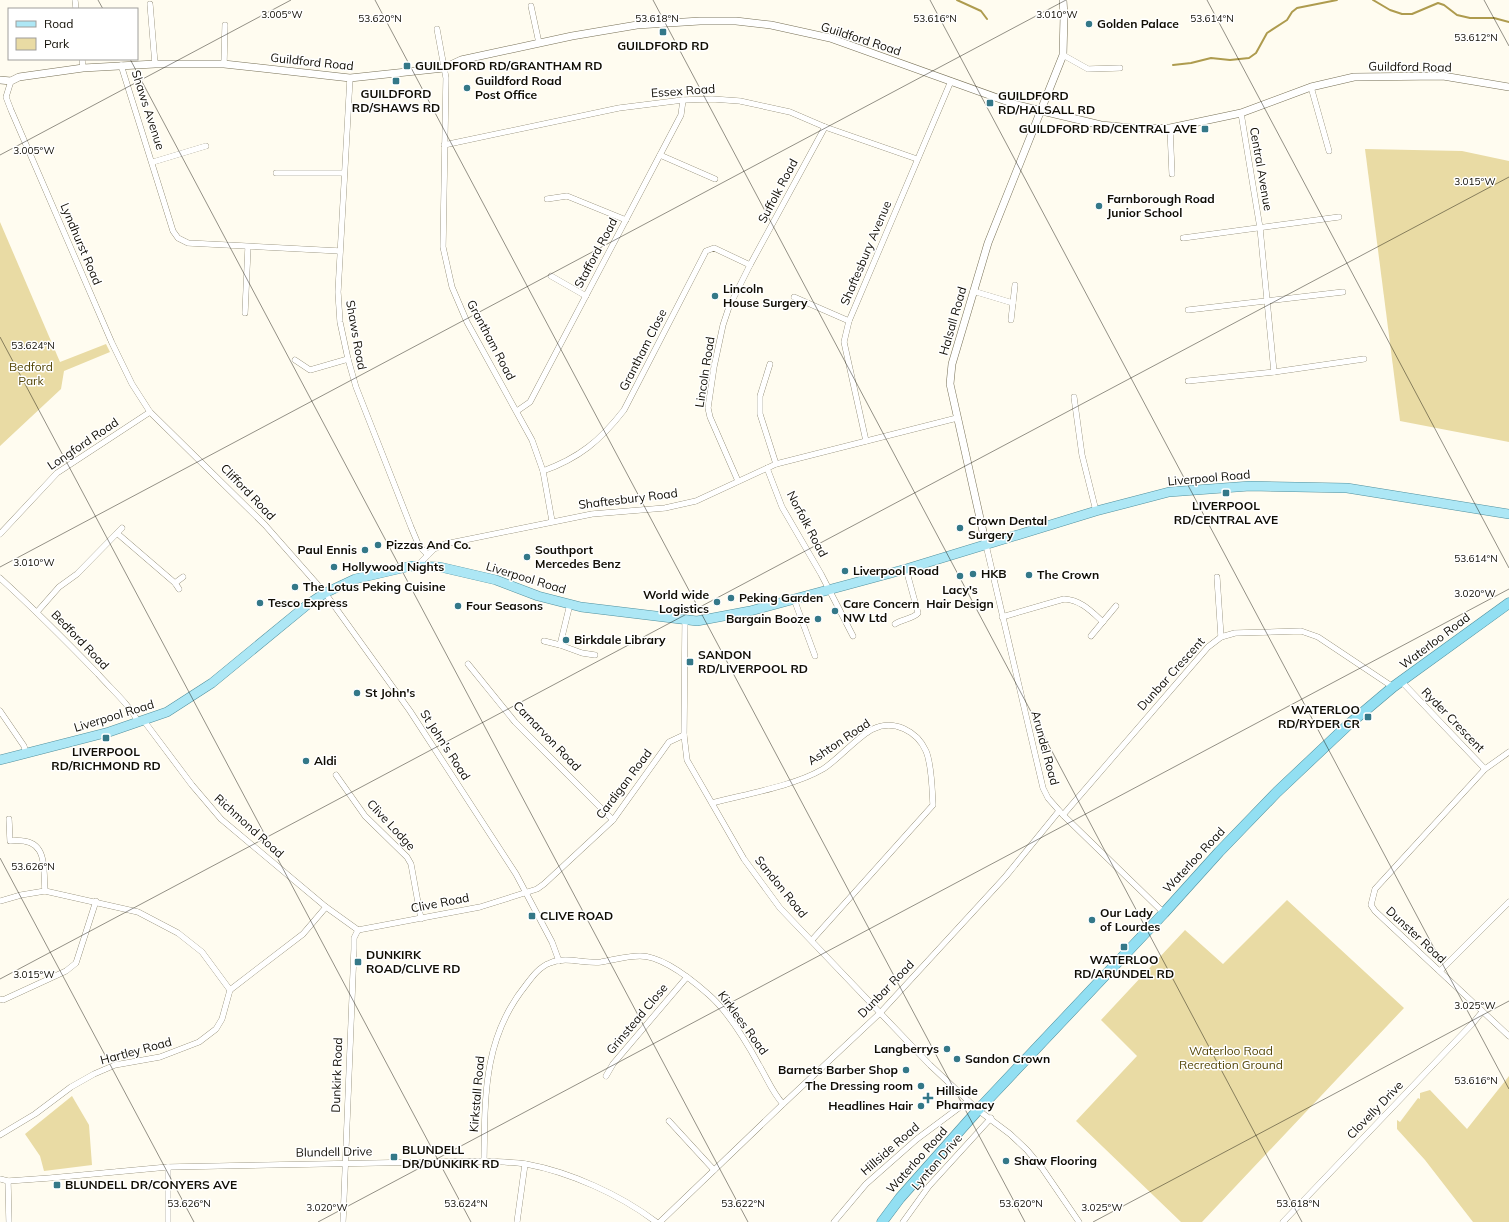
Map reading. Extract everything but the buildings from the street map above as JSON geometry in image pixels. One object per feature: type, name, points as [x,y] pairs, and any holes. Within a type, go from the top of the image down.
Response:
[{"type":"highway","name":"Waterloo Road","points":[[882,1222],[900,1198],[954,1139],[978,1110],[1277,792],[1348,725],[1393,687],[1402,682],[1509,603]]},
{"type":"main road","name":"Liverpool Road","points":[[0,760],[141,722],[167,712],[212,682],[307,605],[325,593],[355,579],[384,571],[418,565],[440,567],[499,581],[538,596],[570,604],[685,621],[709,620],[727,617],[906,569],[1096,511],[1169,492],[1250,486],[1347,488],[1509,514]]},
{"type":"street","name":"Halsall Road","points":[[986,545],[950,384],[952,364],[988,243],[1063,55],[1063,0]]},
{"type":"street","points":[[150,4],[155,64]]},
{"type":"street","points":[[531,6],[539,43]]},
{"type":"street","name":"Guildford Road","points":[[0,80],[11,81],[19,77],[83,68],[155,64],[224,64],[350,78],[444,68],[461,60],[539,43],[637,25],[700,21],[771,25],[830,38],[1017,105],[1041,112],[1101,125],[1132,128],[1170,128],[1241,113],[1311,87],[1354,77],[1428,75],[1443,76],[1509,87]]},
{"type":"street","points":[[224,64],[225,25]]},
{"type":"street","points":[[437,29],[444,68]]},
{"type":"street","points":[[1063,55],[1088,68],[1120,68]]},
{"type":"street","points":[[82,60],[83,68]]},
{"type":"street","name":"Shaws Avenue","points":[[122,65],[173,231],[178,238],[188,243],[340,251]]},
{"type":"street","name":"Grantham Road","points":[[444,68],[446,78],[443,247],[452,286],[467,322],[518,411],[532,440],[543,472],[552,520]]},
{"type":"street","name":"Shaws Road","points":[[350,78],[343,173],[338,292],[340,322],[356,387],[411,528],[420,546],[428,555]]},
{"type":"street","name":"Lyndhurst Road","points":[[11,81],[6,97],[11,110],[112,343],[132,384],[150,412]]},
{"type":"street","name":"Shaftesbury Avenue","points":[[866,441],[844,342],[849,321],[951,81]]},
{"type":"street","points":[[1311,87],[1329,150]]},
{"type":"street","name":"Essex Road","points":[[444,145],[619,108],[683,100],[740,100],[790,112],[825,127],[917,159]]},
{"type":"street","name":"Stafford Road","points":[[518,411],[530,402],[681,115],[683,100]]},
{"type":"street","name":"Central Avenue","points":[[1241,113],[1260,228],[1274,372]]},
{"type":"street","name":"Suffolk Road","points":[[750,265],[825,127]]},
{"type":"street","points":[[1170,128],[1172,174]]},
{"type":"street","name":"Shaws Avenue","points":[[153,162],[206,146]]},
{"type":"street","points":[[660,155],[715,180]]},
{"type":"street","points":[[276,173],[343,173]]},
{"type":"street","points":[[547,199],[567,196],[626,220]]},
{"type":"street","name":"Central Avenue","points":[[1184,238],[1339,217]]},
{"type":"street","points":[[245,314],[248,247]]},
{"type":"street","name":"Grantham Close","points":[[543,472],[560,465],[586,450],[608,431],[624,410],[706,251],[714,248],[750,265]]},
{"type":"street","name":"Lincoln Road","points":[[738,481],[710,417],[708,408],[724,325],[730,307],[750,265]]},
{"type":"street","points":[[551,276],[586,296]]},
{"type":"street","points":[[1011,320],[1014,285]]},
{"type":"street","points":[[973,292],[1013,303]]},
{"type":"street","points":[[1188,310],[1343,292]]},
{"type":"street","points":[[794,297],[849,321]]},
{"type":"street","points":[[295,360],[310,370],[348,359]]},
{"type":"street","points":[[1188,381],[1274,372],[1364,359]]},
{"type":"street","points":[[770,364],[760,396],[760,414],[776,464]]},
{"type":"street","points":[[1074,397],[1082,455],[1096,511]]},
{"type":"street","name":"Longford Road","points":[[0,534],[57,473],[150,412]]},
{"type":"street","name":"Clifford Road","points":[[150,412],[265,526],[325,593]]},
{"type":"street","name":"Shaftesbury Road","points":[[418,565],[434,549],[445,544],[552,520],[592,514],[665,508],[696,501],[776,464],[958,418]]},
{"type":"street","name":"Norfolk Road","points":[[767,468],[782,507],[830,589],[853,636]]},
{"type":"street","points":[[37,612],[59,587],[76,574],[118,534],[122,528]]},
{"type":"street","points":[[118,534],[175,583],[179,589]]},
{"type":"street","name":"Arundel Road","points":[[986,545],[1043,788],[1048,798],[1061,813],[1164,913]]},
{"type":"street","points":[[895,624],[902,619],[915,617],[918,613],[906,569]]},
{"type":"street","points":[[175,583],[183,577]]},
{"type":"street","points":[[1217,577],[1221,637]]},
{"type":"street","name":"Bedford Road","points":[[0,578],[37,612],[141,722]]},
{"type":"street","name":"St John's Road","points":[[325,593],[410,711],[516,874],[526,893]]},
{"type":"street","points":[[794,599],[815,656]]},
{"type":"street","points":[[1002,617],[1064,599],[1073,600],[1082,604],[1103,622]]},
{"type":"street","points":[[560,645],[570,604]]},
{"type":"street","points":[[1091,636],[1116,606]]},
{"type":"street","name":"Sandon Road","points":[[685,621],[684,735],[687,760],[744,859],[780,908],[880,1013],[968,1101],[978,1110],[991,1118],[1027,1150],[1042,1168],[1079,1222]]},
{"type":"street","name":"Dunbar Crescent","points":[[1061,813],[1208,647],[1221,637],[1236,633],[1301,631],[1309,633],[1318,637],[1393,687]]},
{"type":"street","points":[[544,641],[560,645],[582,654],[594,655]]},
{"type":"street","name":"Carnarvon Road","points":[[468,664],[515,722],[613,820]]},
{"type":"street","name":"Ryder Crescent","points":[[1402,682],[1485,769],[1509,752]]},
{"type":"street","points":[[0,711],[24,746],[26,753]]},
{"type":"street","name":"Richmond Road","points":[[141,722],[221,819],[326,907],[358,930]]},
{"type":"street","name":"Ashton Road","points":[[712,803],[803,778],[823,768],[873,729],[895,725],[908,730],[918,739],[927,752],[933,805],[812,940]]},
{"type":"street","name":"Cardigan Road","points":[[526,893],[544,884],[613,820],[669,742],[684,735]]},
{"type":"street","name":"Dunster Road","points":[[1485,769],[1375,889],[1371,905],[1375,911],[1509,1036]]},
{"type":"street","name":"Clive Lodge","points":[[336,775],[365,816],[407,857],[411,864],[421,918]]},
{"type":"street","name":"Dunbar Road","points":[[660,1222],[782,1104],[880,1013],[1006,876],[1061,813]]},
{"type":"street","points":[[9,819],[10,841],[21,840],[31,842],[38,847],[42,853],[45,891]]},
{"type":"street","points":[[0,901],[21,895],[45,891],[96,901],[138,912],[178,933],[202,952],[230,990],[303,934],[326,907]]},
{"type":"street","points":[[526,893],[552,942],[559,961]]},
{"type":"street","name":"Clive Road","points":[[358,930],[480,907],[526,893]]},
{"type":"street","points":[[0,999],[3,1000],[66,971],[76,962],[96,901]]},
{"type":"street","points":[[1440,971],[1509,902]]},
{"type":"street","name":"Dunkirk Road","points":[[343,1222],[354,938],[358,930]]},
{"type":"street","name":"Kirklees Road","points":[[559,961],[600,962],[626,956],[642,956],[671,967],[687,977],[709,995],[727,1016],[760,1065],[773,1093],[782,1104]]},
{"type":"street","name":"Kirkstall Road","points":[[484,1161],[487,1090],[491,1053],[502,1022],[515,998],[537,971],[550,963],[559,961]]},
{"type":"street","name":"Grinstead Close","points":[[606,1076],[613,1064],[687,977]]},
{"type":"street","name":"Hartley Road","points":[[0,1135],[35,1114],[71,1087],[94,1074],[115,1066],[160,1057],[199,1042],[216,1030],[230,990]]},
{"type":"street","name":"Clovelly Drive","points":[[1283,1222],[1482,1012]]},
{"type":"street","name":"Hillside Road","points":[[834,1222],[872,1179],[917,1139],[968,1101]]},
{"type":"street","name":"Lynton Drive","points":[[903,1222],[929,1186],[991,1118]]},
{"type":"street","points":[[669,1121],[714,1170]]},
{"type":"street","name":"Blundell Drive","points":[[0,1179],[8,1181],[168,1166],[484,1161],[526,1164],[585,1182],[645,1214],[656,1222]]},
{"type":"street","points":[[517,1222],[526,1164]]},
{"type":"street","points":[[168,1166],[168,1222]]},
{"type":"street","points":[[8,1181],[9,1222]]},
{"type":"green space","points":[[1365,149],[1462,151],[1509,161],[1509,442],[1400,421]]},
{"type":"green space","name":"Bedford Park","points":[[0,222],[60,362],[106,344],[110,352],[64,371],[61,389],[0,446]]},
{"type":"green space","name":"Waterloo Road Recreation Ground","points":[[1287,900],[1404,1008],[1202,1222],[1181,1222],[1076,1121],[1137,1056],[1101,1020],[1185,930],[1223,964]]},
{"type":"green space","points":[[1509,1076],[1509,1222],[1473,1222],[1425,1160],[1397,1129],[1397,1120],[1400,1122],[1418,1098],[1420,1099],[1420,1093],[1430,1090],[1467,1129]]},
{"type":"green space","points":[[72,1096],[89,1125],[92,1165],[44,1171],[40,1156],[25,1134]]},
{"type":"waterway","points":[[957,0],[981,11],[987,19]]},
{"type":"waterway","points":[[1173,65],[1191,63],[1211,58],[1230,60],[1249,58],[1256,53],[1267,33],[1287,20],[1292,12],[1297,8],[1337,0]]},
{"type":"waterway","points":[[1373,0],[1390,10],[1402,14],[1412,14],[1438,3],[1444,5],[1457,15],[1470,18],[1494,18],[1509,22]]},
{"type":"place","name":"Golden Palace","points":[[1089,24]]},
{"type":"place","name":"GUILDFORD RD","points":[[663,32]]},
{"type":"place","name":"GUILDFORD RD/GRANTHAM RD","points":[[407,66]]},
{"type":"place","name":"GUILDFORD RD/SHAWS RD","points":[[396,81]]},
{"type":"place","name":"Guildford Road Post Office","points":[[467,88]]},
{"type":"place","name":"GUILDFORD RD/HALSALL RD","points":[[990,103]]},
{"type":"place","name":"GUILDFORD RD/CENTRAL AVE","points":[[1205,129]]},
{"type":"place","name":"Farnborough Road Junior School","points":[[1099,206]]},
{"type":"place","name":"Lincoln House Surgery","points":[[715,296]]},
{"type":"place","name":"LIVERPOOL RD/CENTRAL AVE","points":[[1226,493]]},
{"type":"place","name":"Crown Dental Surgery","points":[[960,528]]},
{"type":"place","name":"Pizzas And Co.","points":[[378,545]]},
{"type":"place","name":"Paul Ennis","points":[[365,550]]},
{"type":"place","name":"Southport Mercedes Benz","points":[[527,557]]},
{"type":"place","name":"Hollywood Nights","points":[[334,567]]},
{"type":"place","name":"Liverpool Road","points":[[845,571]]},
{"type":"place","name":"HKB","points":[[973,574]]},
{"type":"place","name":"The Crown","points":[[1029,575]]},
{"type":"place","name":"Lacy's Hair Design","points":[[960,576]]},
{"type":"place","name":"The Lotus Peking Cuisine","points":[[295,587]]},
{"type":"place","name":"Peking Garden","points":[[731,598]]},
{"type":"place","name":"World wide Logistics","points":[[717,602]]},
{"type":"place","name":"Tesco Express","points":[[260,603]]},
{"type":"place","name":"Four Seasons","points":[[458,606]]},
{"type":"place","name":"Care Concern NW Ltd","points":[[835,611]]},
{"type":"place","name":"Bargain Booze","points":[[818,619]]},
{"type":"place","name":"Birkdale Library","points":[[566,640]]},
{"type":"place","name":"SANDON RD/LIVERPOOL RD","points":[[690,662]]},
{"type":"place","name":"St John's","points":[[357,693]]},
{"type":"place","name":"WATERLOO RD/RYDER CR","points":[[1368,717]]},
{"type":"place","name":"LIVERPOOL RD/RICHMOND RD","points":[[106,738]]},
{"type":"place","name":"Aldi","points":[[306,761]]},
{"type":"place","name":"CLIVE ROAD","points":[[532,916]]},
{"type":"place","name":"Our Lady of Lourdes","points":[[1092,920]]},
{"type":"place","name":"WATERLOO RD/ARUNDEL RD","points":[[1124,947]]},
{"type":"place","name":"DUNKIRK ROAD/CLIVE RD","points":[[358,962]]},
{"type":"place","name":"Langberrys","points":[[947,1049]]},
{"type":"place","name":"Sandon Crown","points":[[957,1059]]},
{"type":"place","name":"Barnets Barber Shop","points":[[906,1070]]},
{"type":"place","name":"The Dressing room","points":[[921,1086]]},
{"type":"place","name":"Hillside Pharmacy","points":[[928,1098]]},
{"type":"place","name":"Headlines Hair","points":[[921,1106]]},
{"type":"place","name":"BLUNDELL DR/DUNKIRK RD","points":[[394,1157]]},
{"type":"place","name":"Shaw Flooring","points":[[1006,1161]]},
{"type":"place","name":"BLUNDELL DR/CONYERS AVE","points":[[57,1185]]}]
